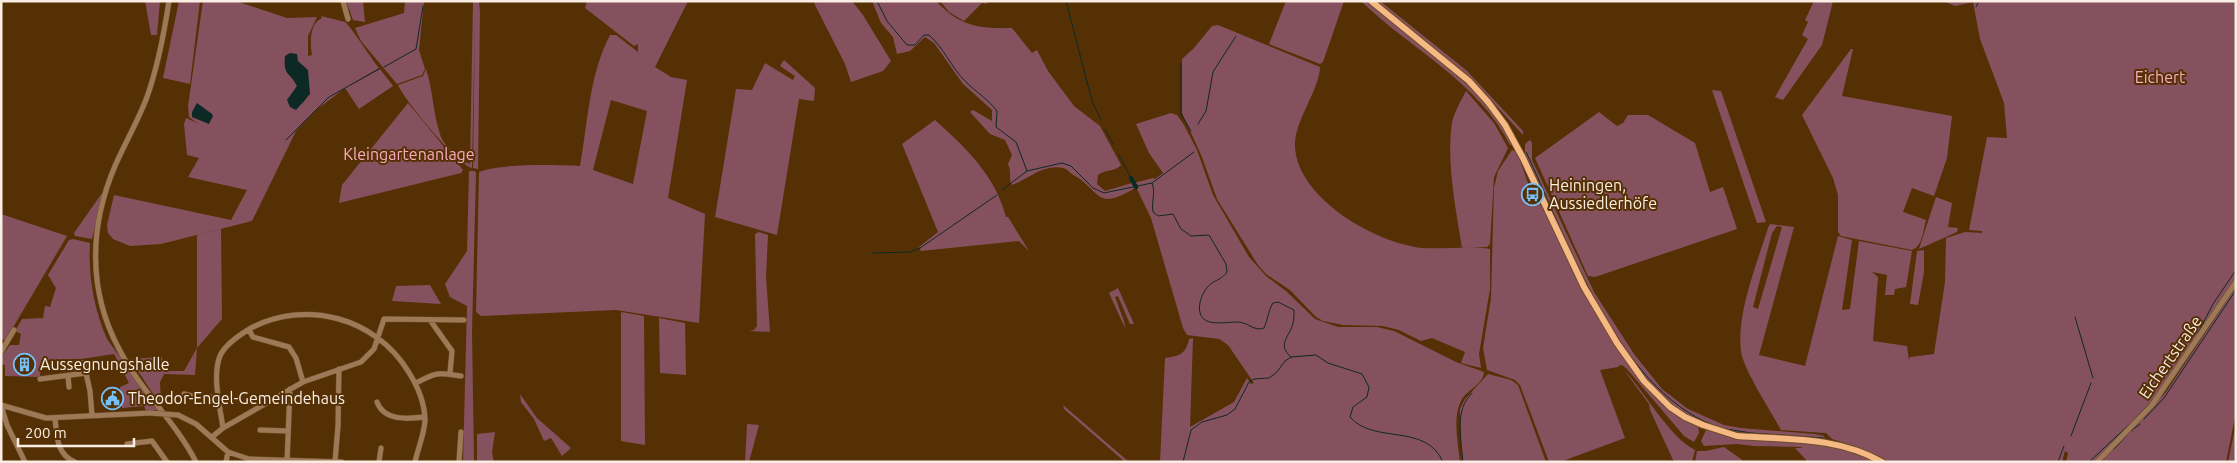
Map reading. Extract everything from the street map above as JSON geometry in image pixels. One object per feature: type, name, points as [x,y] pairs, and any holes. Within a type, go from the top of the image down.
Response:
[{"type":"main road","points":[[1371,1],[1469,81],[1488,102],[1516,144],[1584,287],[1617,343],[1644,381],[1657,395],[1685,417],[1724,433],[1737,436],[1822,441],[1856,450],[1882,462]]},
{"type":"street","points":[[169,1],[161,50],[152,83],[115,167],[103,202],[95,240],[95,255],[97,287],[108,326],[131,370],[180,435],[196,462]]},
{"type":"street","points":[[343,1],[348,19]]},
{"type":"street","name":"Eichertstraße","points":[[2096,462],[2152,405],[2236,282]]},
{"type":"street","points":[[223,428],[218,381],[221,355],[225,348],[249,330],[277,318],[299,314],[321,314],[357,325],[397,353],[416,383],[424,417],[415,462]]},
{"type":"street","points":[[212,437],[223,428],[303,382],[365,358],[374,349],[384,319],[464,320]]},
{"type":"street","points":[[430,320],[452,351],[450,373]]},
{"type":"street","points":[[1,352],[14,330]]},
{"type":"street","points":[[249,330],[257,338],[289,348],[296,358],[303,382]]},
{"type":"street","points":[[83,363],[90,391],[92,415]]},
{"type":"street","points":[[335,461],[339,369]]},
{"type":"street","points":[[40,379],[86,373]]},
{"type":"street","points":[[416,383],[434,373],[450,373],[461,376]]},
{"type":"street","points":[[68,376],[68,387]]},
{"type":"street","points":[[287,461],[290,389]]},
{"type":"street","points":[[184,394],[219,397]]},
{"type":"street","points":[[376,402],[379,407],[392,416],[424,417]]},
{"type":"street","points":[[1,405],[36,416],[55,418],[150,413],[178,415],[196,424],[228,452],[259,461],[342,462]]},
{"type":"street","points":[[1,405],[7,425],[26,462]]},
{"type":"street","points":[[55,418],[61,451],[65,458],[75,462]]},
{"type":"street","points":[[260,430],[288,431]]},
{"type":"street","points":[[459,462],[461,432]]},
{"type":"street","points":[[127,444],[152,441],[167,462]]},
{"type":"street","points":[[379,462],[381,448]]},
{"type":"street","points":[[226,462],[228,452]]},
{"type":"green space","points":[[145,1],[160,1],[157,35],[151,35]]},
{"type":"green space","points":[[179,1],[200,1],[190,84],[163,78]]},
{"type":"green space","points":[[203,1],[236,1],[287,18],[317,17],[308,36],[308,56],[312,55],[311,40],[313,29],[322,18],[321,16],[345,22],[379,68],[345,88],[316,110],[296,131],[252,221],[161,244],[130,246],[113,239],[108,233],[107,225],[114,195],[231,220],[247,190],[188,177],[199,158],[187,155],[184,124],[186,118],[197,123],[189,117],[188,106]],"holes":[[[291,76],[310,93],[302,104],[294,92],[297,86]]]},
{"type":"green space","points":[[346,1],[363,1],[365,22],[353,20]]},
{"type":"green space","points":[[405,1],[424,1],[419,50],[425,69],[422,75],[397,84],[361,41],[355,28],[404,13]]},
{"type":"green space","points":[[473,1],[479,1],[480,12],[478,169],[473,168],[475,17],[472,168],[455,156],[432,131],[410,104],[398,85],[423,76],[426,69],[441,138],[452,152],[470,164]]},
{"type":"green space","points":[[587,1],[688,1],[655,67],[671,77],[687,80],[668,198],[705,214],[699,323],[616,310],[481,316],[476,312],[479,172],[514,166],[580,166],[593,82],[610,35],[616,35],[638,52],[638,44],[634,46],[585,8]],"holes":[[[611,100],[647,111],[633,184],[593,170]]]},
{"type":"green space","points":[[813,1],[852,1],[863,15],[891,61],[883,71],[851,82],[845,64]]},
{"type":"green space","points":[[872,1],[936,1],[961,21],[989,28],[1012,28],[1032,53],[1037,50],[1048,71],[1074,106],[1100,126],[1121,165],[1116,169],[1098,175],[1097,184],[1105,191],[1132,183],[1135,188],[1122,195],[1105,199],[1082,180],[1065,169],[1056,167],[1043,170],[1012,185],[1008,164],[1012,155],[1005,140],[990,134],[970,112],[973,110],[992,121],[992,110],[963,84],[934,43],[925,37],[910,51],[897,54],[893,37],[881,23]]},
{"type":"green space","points":[[940,1],[987,1],[987,4],[982,3],[964,21],[949,12]]},
{"type":"green space","points":[[1286,1],[1344,1],[1323,62],[1320,64],[1269,44]]},
{"type":"green space","points":[[1361,1],[1367,1],[1434,55],[1466,84],[1500,122],[1512,145],[1510,145],[1496,122],[1480,102],[1462,84]]},
{"type":"green space","points":[[1374,1],[1380,1],[1466,70],[1523,131],[1523,135],[1481,89]]},
{"type":"green space","points":[[1814,1],[1833,1],[1822,45],[1783,100],[1775,97],[1808,39],[1802,35],[1808,22],[1805,20]]},
{"type":"green space","name":"Eichert","points":[[1943,1],[2236,1],[2236,278],[2147,408],[2094,462],[2066,462],[2068,453],[2065,451],[2062,462],[1889,462],[1860,448],[1832,439],[1826,433],[1781,430],[1752,379],[1743,359],[1740,337],[1744,305],[1770,224],[1794,227],[1759,355],[1805,366],[1838,236],[1852,240],[1842,310],[1850,309],[1859,241],[1912,251],[1906,287],[1895,289],[1894,295],[1885,295],[1887,275],[1872,272],[1878,277],[1873,341],[1907,346],[1909,360],[1910,357],[1934,354],[1945,282],[1946,238],[1965,232],[1982,233],[1982,231],[1969,230],[1987,137],[2007,138],[2004,103],[1980,39],[1973,2],[1955,6]],"holes":[[[1777,226],[1782,227],[1758,309],[1753,307],[1772,233]]]},
{"type":"green space","points":[[1218,25],[1320,67],[1316,86],[1298,127],[1295,147],[1299,166],[1310,184],[1324,200],[1342,215],[1362,228],[1403,244],[1422,248],[1490,249],[1490,289],[1479,354],[1481,368],[1461,363],[1465,352],[1432,338],[1421,341],[1399,330],[1383,326],[1343,325],[1323,321],[1316,317],[1290,290],[1266,274],[1258,265],[1217,199],[1202,157],[1182,113],[1182,59],[1212,26]]},
{"type":"green space","points":[[1851,49],[1853,49],[1842,96],[1952,116],[1947,158],[1934,196],[1912,188],[1903,212],[1926,220],[1920,241],[1916,248],[1912,250],[1841,236],[1838,232],[1838,195],[1833,178],[1802,115]]},
{"type":"green space","points":[[784,60],[815,88],[814,101],[799,99],[777,235],[715,217],[736,89],[752,90],[765,63],[793,80],[795,76],[780,66]]},
{"type":"green space","points":[[380,69],[393,86],[359,109],[345,88]]},
{"type":"green space","points":[[1712,90],[1721,91],[1766,222],[1757,223]]},
{"type":"green space","points":[[1466,91],[1494,123],[1508,148],[1494,177],[1490,244],[1487,247],[1462,248],[1455,202],[1450,138],[1454,115]]},
{"type":"green space","name":"Kleingartenanlage","points":[[408,103],[463,170],[461,173],[339,203],[342,185]]},
{"type":"green space","points":[[1599,112],[1617,126],[1623,123],[1628,115],[1648,115],[1695,143],[1710,192],[1723,187],[1737,229],[1595,277],[1588,276],[1535,158]]},
{"type":"green space","points":[[1171,113],[1177,115],[1184,125],[1197,150],[1213,195],[1249,257],[1266,276],[1286,291],[1315,319],[1338,327],[1377,327],[1394,331],[1456,362],[1484,372],[1478,384],[1462,399],[1457,413],[1456,430],[1460,462],[1160,462],[1165,358],[1182,353],[1189,339],[1193,338],[1190,427],[1234,402],[1247,378],[1251,384],[1254,383],[1228,345],[1219,339],[1187,335],[1183,328],[1151,218],[1134,183],[1155,179],[1163,173],[1149,153],[1136,124]]},
{"type":"green space","points":[[935,120],[958,141],[987,175],[995,188],[1006,217],[1008,217],[1029,251],[1019,241],[921,251],[919,247],[938,232],[902,144]]},
{"type":"green space","points":[[1530,140],[1532,143],[1532,160],[1594,292],[1634,354],[1662,389],[1688,409],[1724,425],[1815,434],[1824,436],[1825,439],[1750,434],[1720,429],[1705,424],[1675,406],[1646,379],[1621,345],[1597,306],[1556,224],[1525,154],[1525,144]]},
{"type":"green space","points":[[1512,150],[1517,152],[1529,186],[1551,222],[1584,290],[1653,394],[1698,425],[1699,433],[1694,442],[1684,436],[1622,365],[1600,370],[1625,438],[1560,462],[1549,462],[1520,385],[1515,380],[1487,370],[1483,348],[1491,298],[1494,188],[1498,171]]},
{"type":"green space","points":[[469,171],[475,171],[476,173],[472,333],[474,462],[463,462],[467,306],[450,297],[445,284],[467,251]]},
{"type":"green space","points":[[102,193],[92,239],[75,236],[74,233]]},
{"type":"green space","points":[[1936,197],[1952,203],[1948,227],[1958,228],[1957,232],[1919,249]]},
{"type":"green space","points":[[1,214],[67,236],[5,341],[1,338]]},
{"type":"green space","points":[[221,229],[222,319],[197,348],[197,235]]},
{"type":"green space","points":[[759,232],[768,235],[766,277],[770,332],[749,331],[754,330],[757,326],[755,234]]},
{"type":"green space","points":[[73,239],[90,243],[90,268],[93,292],[107,339],[158,410],[146,411],[144,406],[122,408],[120,387],[129,383],[114,354],[81,359],[41,360],[40,377],[5,376],[5,365],[1,364],[1,357],[10,345],[19,345],[21,334],[15,331],[22,319],[43,318],[45,306],[50,307],[56,288],[48,275],[69,240]]},
{"type":"green space","points":[[1924,250],[1924,272],[1918,305],[1910,304],[1917,251]]},
{"type":"green space","points":[[430,285],[441,304],[392,301],[396,286]]},
{"type":"green space","points":[[2236,287],[2236,412],[2226,462],[2099,462],[2166,392]]},
{"type":"green space","points":[[1118,288],[1134,324],[1130,324],[1118,296],[1115,297],[1125,328],[1109,293]]},
{"type":"green space","points":[[621,312],[644,316],[645,445],[621,441]]},
{"type":"green space","points":[[659,318],[685,323],[686,375],[660,373]]},
{"type":"green space","points":[[197,348],[195,375],[164,374],[160,382],[161,406],[130,359],[162,357],[163,371],[184,371]]},
{"type":"green space","points":[[1624,370],[1666,425],[1695,450],[1692,462],[1674,462],[1649,404]]},
{"type":"green space","points":[[1488,374],[1511,380],[1518,385],[1546,462],[1462,462],[1460,409],[1465,399]]},
{"type":"green space","points":[[520,394],[537,418],[571,448],[562,456],[551,438],[544,441],[534,419],[521,402]]},
{"type":"green space","points":[[1063,405],[1129,462],[1125,462],[1064,409]]},
{"type":"green space","points":[[747,424],[759,425],[749,462],[745,462]]},
{"type":"green space","points":[[2236,424],[2236,462],[2228,462]]},
{"type":"green space","points":[[1706,430],[1738,438],[1798,441],[1838,447],[1878,462],[1808,462],[1795,448],[1803,448],[1800,447],[1737,444],[1704,446],[1701,441]]},
{"type":"green space","points":[[495,432],[492,452],[494,462],[477,462],[477,434]]},
{"type":"green space","points":[[1724,447],[1745,462],[1695,462],[1697,451]]},
{"type":"water","points":[[290,53],[297,54],[298,61],[308,70],[310,94],[296,110],[290,107],[287,100],[297,86],[285,67],[285,56]]},
{"type":"water","points":[[197,103],[212,114],[213,116],[209,124],[192,117],[192,112]]},
{"type":"waterway","points":[[877,1],[887,21],[907,45],[915,45],[924,35],[929,35],[960,76],[997,111],[996,127],[1016,142],[1027,171],[1062,163],[1071,166],[1093,188],[1104,193],[1152,183],[1154,190],[1153,212],[1158,216],[1173,214],[1181,229],[1191,236],[1209,235],[1226,264],[1227,272],[1222,278],[1212,283],[1201,298],[1200,310],[1204,320],[1217,323],[1242,322],[1260,329],[1264,328],[1273,303],[1278,302],[1294,310],[1293,323],[1284,344],[1291,357]]},
{"type":"waterway","points":[[1066,1],[1092,101],[1101,120]]},
{"type":"waterway","points":[[1976,7],[1979,1]]},
{"type":"waterway","points":[[384,67],[416,49],[423,6]]},
{"type":"waterway","points":[[1198,124],[1206,111],[1213,72],[1236,36]]},
{"type":"waterway","points":[[1181,64],[1181,114],[1191,131]]},
{"type":"waterway","points":[[286,140],[329,97],[379,69]]},
{"type":"waterway","points":[[1105,129],[1113,144]]},
{"type":"waterway","points":[[1152,183],[1194,152]]},
{"type":"waterway","points":[[1526,152],[1578,266],[1599,307],[1622,345],[1649,379],[1679,406],[1713,425]]},
{"type":"waterway","points":[[1119,155],[1131,178]]},
{"type":"waterway","points":[[1002,190],[1027,171]]},
{"type":"waterway","points":[[1131,178],[1136,187]]},
{"type":"waterway","points":[[872,253],[910,252],[920,248],[997,195]]},
{"type":"waterway","points":[[2198,333],[2213,304],[2236,270]]},
{"type":"waterway","points":[[2144,419],[2164,398],[2234,293]]},
{"type":"waterway","points":[[2075,317],[2093,378]]},
{"type":"waterway","points":[[1183,462],[1191,430],[1202,422],[1227,415],[1235,409],[1249,382],[1254,379],[1269,378],[1291,357],[1316,355],[1328,363],[1362,374],[1369,387],[1367,397],[1353,407],[1350,417],[1360,425],[1372,430],[1425,442],[1435,450],[1443,462]]},
{"type":"waterway","points":[[2071,436],[2091,383]]},
{"type":"waterway","points":[[1463,462],[1460,435],[1461,416],[1466,400],[1472,393]]},
{"type":"waterway","points":[[2132,422],[2152,401]]},
{"type":"waterway","points":[[2089,462],[2130,424]]},
{"type":"waterway","points":[[2131,431],[2140,424]]},
{"type":"waterway","points":[[1726,429],[1751,433],[1824,438]]},
{"type":"waterway","points":[[2114,449],[2127,435]]},
{"type":"waterway","points":[[2058,462],[2064,446]]},
{"type":"waterway","points":[[2101,462],[2104,459]]},
{"type":"place","name":"Heiningen, Aussiedlerhöfe","points":[[1533,194]]},
{"type":"place","name":"Aussegnungshalle","points":[[24,364]]},
{"type":"place","name":"Theodor-Engel-Gemeindehaus","points":[[112,398]]}]
